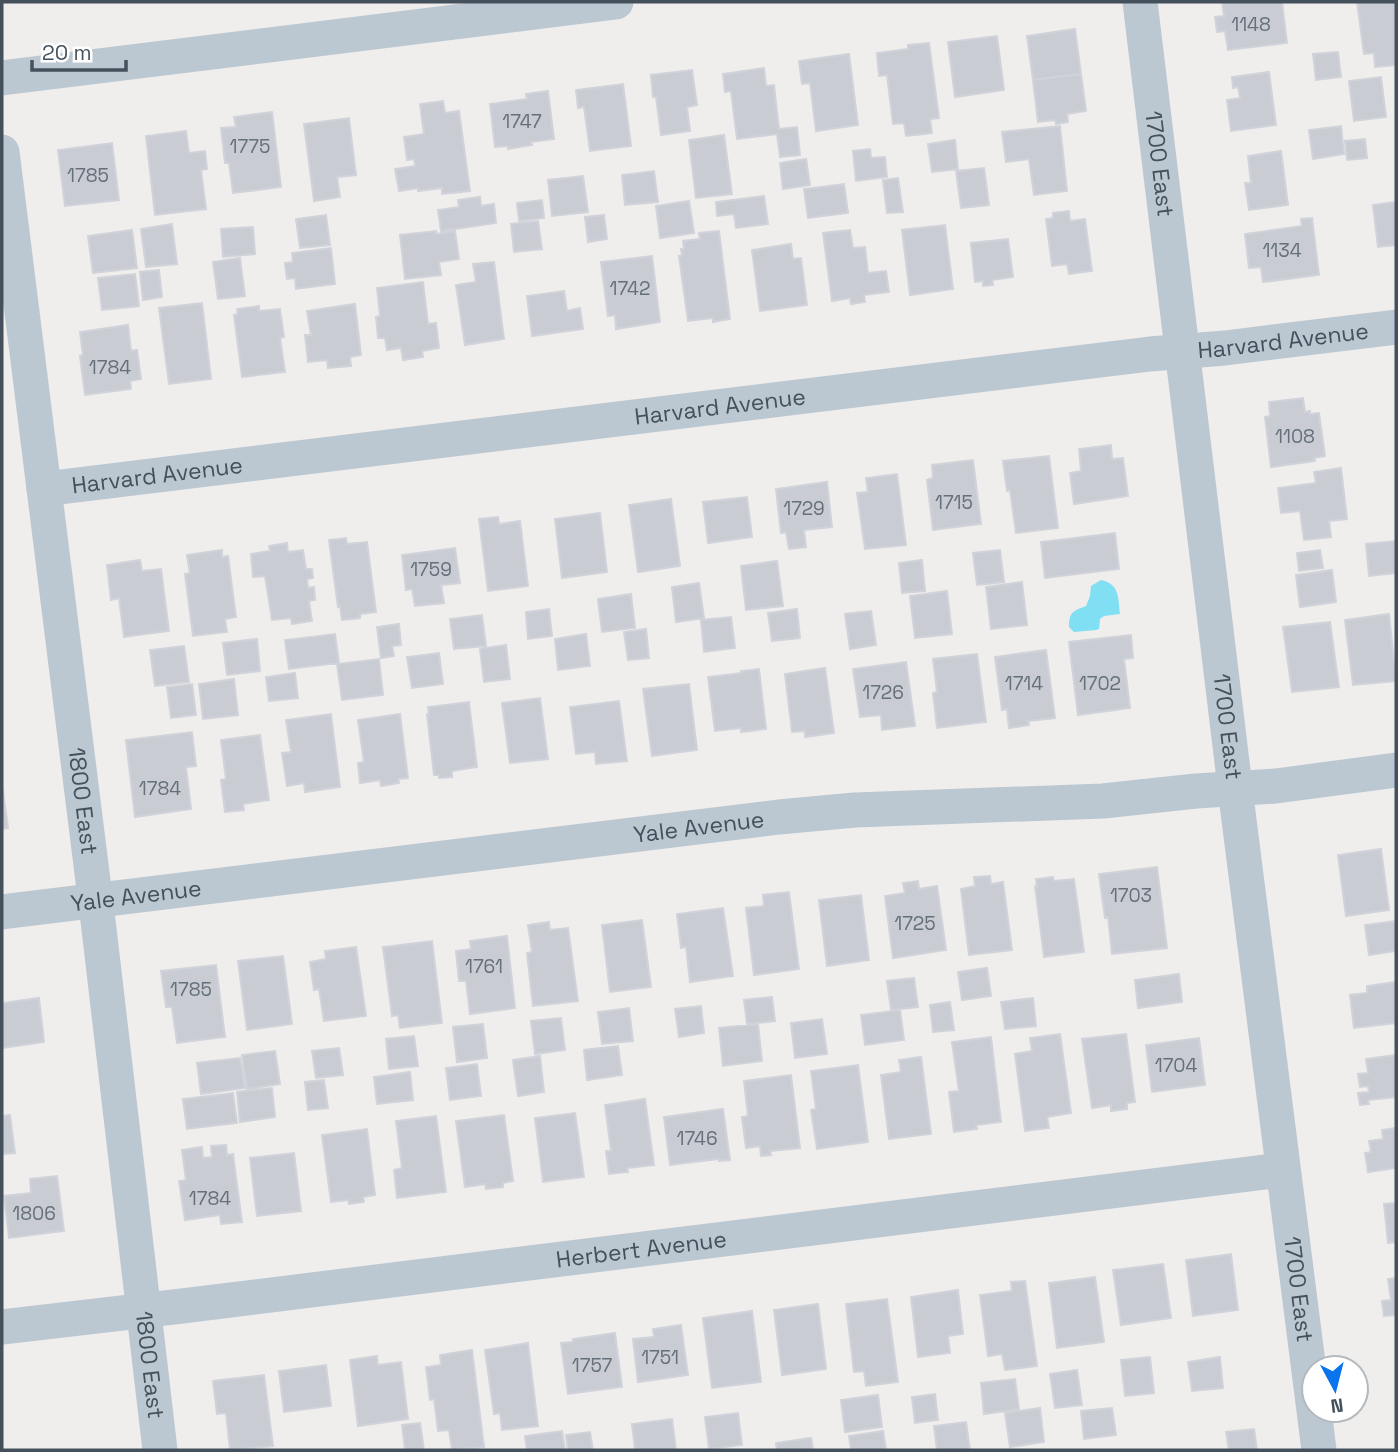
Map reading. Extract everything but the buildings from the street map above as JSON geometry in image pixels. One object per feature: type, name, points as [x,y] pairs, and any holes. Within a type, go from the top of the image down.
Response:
[{"type":"street","points":[[2,78],[616,2]]},
{"type":"street","name":"1700 East","points":[[1140,2],[1282,1170],[1319,1450]]},
{"type":"street","name":"1800 East","points":[[2,152],[14,360],[44,489],[160,1450]]},
{"type":"street","name":"Harvard Avenue","points":[[44,489],[1396,327]]},
{"type":"street","name":"Yale Avenue","points":[[2,912],[779,817],[855,810],[1103,801],[1276,786],[1396,770]]},
{"type":"street","name":"Herbert Avenue","points":[[2,1327],[1282,1170]]},
{"type":"water","points":[[1101,580],[1115,588],[1120,614],[1104,616],[1100,619],[1099,629],[1074,632],[1069,627],[1071,615],[1086,606],[1091,586]]}]
